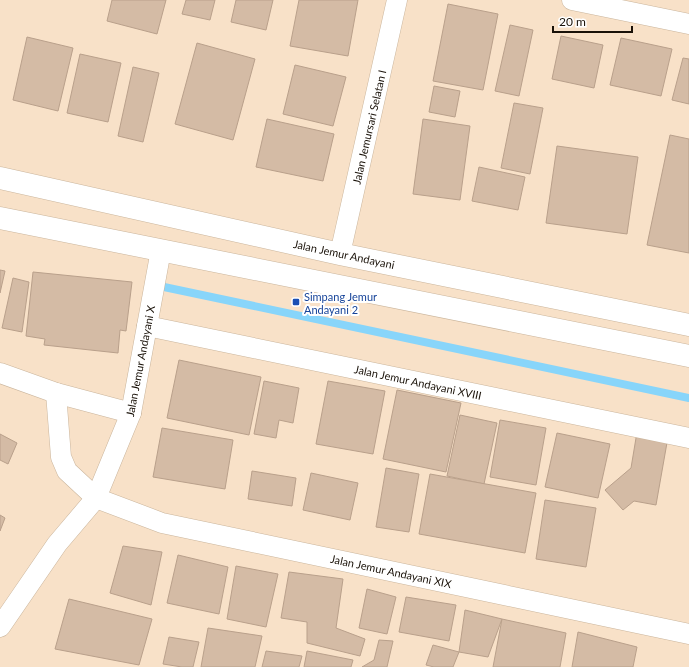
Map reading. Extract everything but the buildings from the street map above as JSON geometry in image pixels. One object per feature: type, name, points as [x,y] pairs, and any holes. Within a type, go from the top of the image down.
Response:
[{"type":"main road","name":"Jalan Jemur Andayani","points":[[0,178],[340,254],[689,325]]},
{"type":"main road","points":[[0,218],[689,356]]},
{"type":"street","name":"Jalan Jemursari Selatan I","points":[[340,254],[398,0]]},
{"type":"street","points":[[572,0],[688,20]]},
{"type":"street","name":"Jalan Jemur Andayani X","points":[[0,627],[57,544],[96,498],[131,413],[161,250]]},
{"type":"street","name":"Jalan Jemur Andayani XVIII","points":[[147,326],[689,438]]},
{"type":"street","points":[[0,373],[56,393],[131,413]]},
{"type":"street","points":[[56,393],[61,457],[67,471],[96,498]]},
{"type":"street","name":"Jalan Jemur Andayani XIX","points":[[96,498],[162,523],[689,634]]},
{"type":"waterway","points":[[164,287],[689,398]]},
{"type":"place","name":"Simpang Jemur Andayani 2","points":[[296,302]]}]
